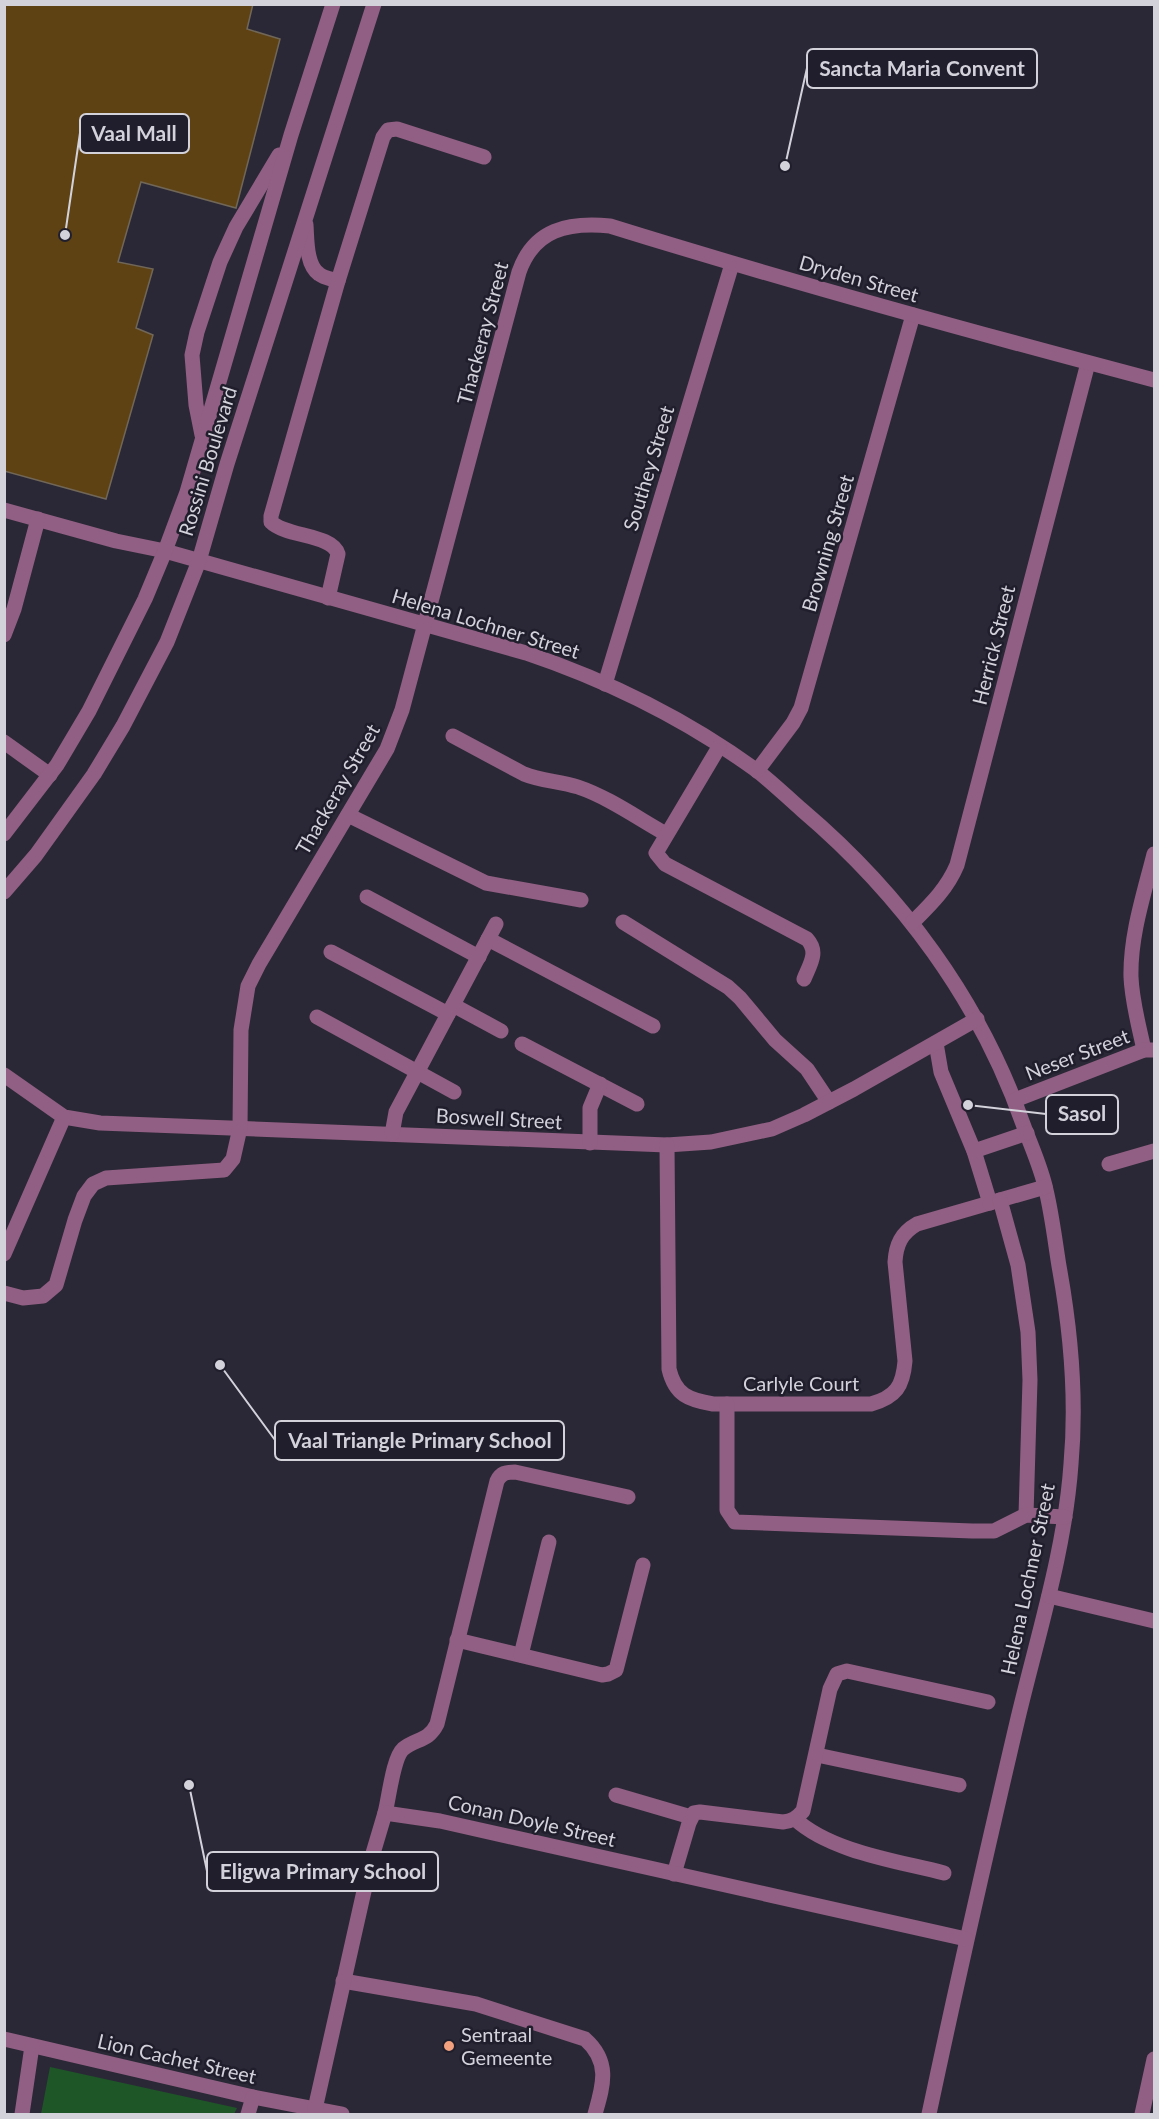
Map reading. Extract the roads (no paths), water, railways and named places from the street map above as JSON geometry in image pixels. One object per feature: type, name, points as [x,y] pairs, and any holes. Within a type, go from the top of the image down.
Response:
[{"type":"street","name":"Rossini Boulevard","points":[[4,834],[50,775],[90,711],[145,599],[165,551],[187,492],[291,135],[333,4]]},
{"type":"street","name":"Rossini Boulevard","points":[[4,892],[43,846],[94,774],[123,726],[167,642],[199,561],[227,464],[374,4]]},
{"type":"street","points":[[328,598],[337,550],[328,543],[280,528],[271,522],[271,516],[338,281],[383,137],[388,130],[397,129],[484,157]]},
{"type":"street","points":[[202,438],[196,405],[192,356],[197,332],[220,262],[236,227],[291,135]]},
{"type":"street","points":[[305,219],[308,249],[314,268],[321,275],[338,281]]},
{"type":"street","name":"Dryden Street","points":[[553,232],[570,226],[591,224],[610,226],[732,264],[1155,380]]},
{"type":"street","name":"Thackeray Street","points":[[4,1293],[23,1298],[43,1296],[56,1285],[75,1220],[84,1196],[93,1184],[106,1178],[224,1170],[233,1159],[240,1128],[241,1030],[249,986],[259,964],[387,749],[402,710],[519,272],[530,249],[543,237],[553,232]]},
{"type":"street","name":"Southey Street","points":[[605,684],[732,264]]},
{"type":"street","name":"Browning Street","points":[[757,771],[794,723],[801,708],[913,315]]},
{"type":"street","name":"Herrick Street","points":[[912,923],[938,897],[952,877],[957,865],[1088,363]]},
{"type":"street","name":"Helena Lochner Street","points":[[4,510],[116,541],[165,551],[526,653],[562,665],[605,684],[684,725],[757,771],[822,827],[869,872],[912,923],[977,1019],[1015,1100],[1046,1187],[1066,1306],[1073,1365],[1072,1463],[1065,1517],[1049,1596],[1032,1657],[966,1939],[929,2115]]},
{"type":"street","points":[[4,635],[14,609],[38,519]]},
{"type":"street","points":[[453,736],[535,779],[570,785],[587,791],[666,834]]},
{"type":"street","points":[[4,742],[50,775]]},
{"type":"street","points":[[719,747],[656,853],[661,861],[807,939],[814,950],[804,978]]},
{"type":"street","points":[[348,815],[486,883],[581,900]]},
{"type":"street","points":[[1150,1050],[1133,1001],[1131,977],[1132,952],[1155,854]]},
{"type":"street","points":[[367,897],[478,957]]},
{"type":"street","points":[[622,922],[728,987],[775,1040],[807,1069],[829,1102]]},
{"type":"street","points":[[392,1134],[396,1112],[496,924]]},
{"type":"street","points":[[488,939],[652,1026]]},
{"type":"street","points":[[331,952],[450,1010],[501,1031]]},
{"type":"street","points":[[317,1017],[454,1092]]},
{"type":"street","name":"Boswell Street","points":[[4,1075],[64,1117],[100,1123],[667,1145],[711,1142],[763,1131],[804,1115],[977,1019]]},
{"type":"street","points":[[936,1043],[941,1072],[995,1202],[1018,1265],[1028,1332],[1030,1380],[1026,1515]]},
{"type":"street","points":[[522,1044],[637,1104]]},
{"type":"street","name":"Neser Street","points":[[1015,1100],[1150,1050]]},
{"type":"street","points":[[590,1143],[590,1108],[600,1084]]},
{"type":"street","points":[[4,1254],[64,1117]]},
{"type":"street","points":[[974,1151],[1027,1133]]},
{"type":"street","name":"Carlyle Court","points":[[667,1145],[669,1369],[676,1388],[683,1395],[701,1402],[871,1404],[883,1401],[893,1394],[904,1376],[905,1361],[895,1262],[900,1239],[908,1229],[917,1224],[1046,1187]]},
{"type":"street","points":[[1109,1164],[1155,1151]]},
{"type":"street","points":[[727,1404],[727,1510],[735,1522],[994,1531],[1026,1515],[1065,1517]]},
{"type":"street","points":[[315,2109],[371,1860],[399,1755],[406,1747],[430,1735],[436,1724],[496,1481],[508,1472],[515,1472],[628,1497]]},
{"type":"street","points":[[521,1655],[549,1542]]},
{"type":"street","points":[[458,1640],[602,1675],[613,1672],[616,1670],[643,1565]]},
{"type":"street","points":[[1049,1596],[1155,1621]]},
{"type":"street","points":[[674,1874],[691,1816],[694,1813],[783,1822],[795,1819],[802,1811],[817,1755],[830,1689],[837,1674],[841,1671],[988,1702]]},
{"type":"street","points":[[817,1755],[959,1785]]},
{"type":"street","points":[[616,1795],[691,1816]]},
{"type":"street","name":"Conan Doyle Street","points":[[385,1813],[440,1821],[966,1939]]},
{"type":"street","points":[[795,1819],[838,1845],[944,1873]]},
{"type":"street","points":[[343,1981],[476,2004],[585,2039],[597,2053],[604,2072],[595,2115]]},
{"type":"street","name":"Lion Cachet Street","points":[[4,2039],[253,2097],[342,2115]]},
{"type":"street","points":[[22,2115],[32,2046]]},
{"type":"street","points":[[1142,2115],[1155,2059]]},
{"type":"street","points":[[248,2115],[253,2097]]},
{"type":"place","name":"Sancta Maria Convent","points":[[785,166]]},
{"type":"place","name":"Vaal Mall","points":[[65,235]]},
{"type":"place","name":"Sasol","points":[[968,1105]]},
{"type":"place","name":"Vaal Triangle Primary School","points":[[220,1365]]},
{"type":"place","name":"Eligwa Primary School","points":[[189,1785]]},
{"type":"place","name":"Sentraal Gemeente","points":[[449,2046]]}]
